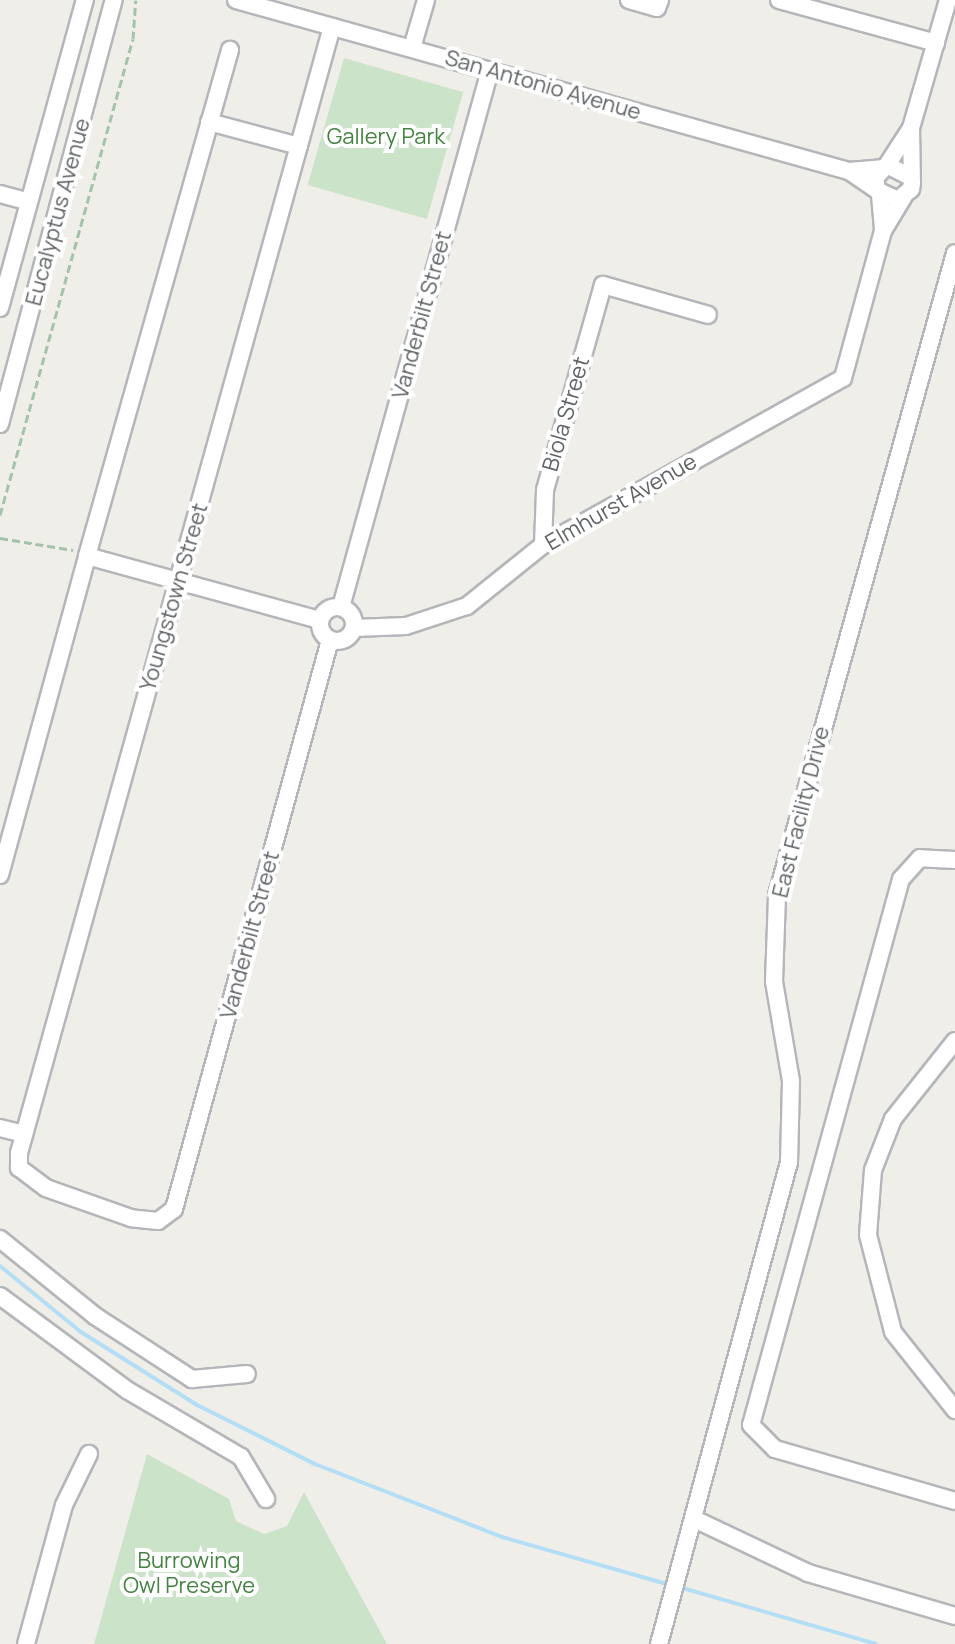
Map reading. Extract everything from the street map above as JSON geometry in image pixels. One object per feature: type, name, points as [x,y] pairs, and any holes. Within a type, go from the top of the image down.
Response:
[{"type":"street","name":"Eucalyptus Avenue","points":[[0,308],[85,0]]},
{"type":"street","name":"Eucalyptus Avenue","points":[[0,424],[114,0]]},
{"type":"street","name":"San Antonio Avenue","points":[[236,0],[849,171],[879,193]]},
{"type":"street","points":[[412,48],[426,0]]},
{"type":"street","points":[[629,0],[658,4]]},
{"type":"street","points":[[779,0],[936,43]]},
{"type":"street","points":[[883,231],[903,198],[911,177],[911,128],[948,0]]},
{"type":"street","name":"Youngstown Street","points":[[19,1168],[24,1134],[332,27]]},
{"type":"street","points":[[0,875],[230,50]]},
{"type":"street","name":"Vanderbilt Street","points":[[341,607],[490,70]]},
{"type":"street","points":[[209,122],[299,146]]},
{"type":"street","points":[[883,231],[879,193],[884,166],[911,128]]},
{"type":"street","points":[[884,166],[911,177]]},
{"type":"street","name":"San Antonio Avenue","points":[[849,171],[884,166]]},
{"type":"street","points":[[879,193],[903,198]]},
{"type":"street","points":[[0,194],[29,202]]},
{"type":"street","name":"Elmhurst Avenue","points":[[330,640],[344,640],[354,628],[448,615],[543,545],[843,378],[883,231]]},
{"type":"street","name":"East Facility Drive","points":[[659,1644],[789,1163],[791,1081],[774,982],[777,895],[955,253]]},
{"type":"street","name":"Biola Street","points":[[543,545],[545,490],[603,285],[708,315]]},
{"type":"street","points":[[87,556],[320,620],[341,607],[354,628]]},
{"type":"street","points":[[320,620],[330,640]]},
{"type":"street","name":"Vanderbilt Street","points":[[19,1168],[46,1188],[158,1221],[183,1191],[330,640]]},
{"type":"street","points":[[955,860],[920,858],[901,879],[751,1425],[775,1449],[955,1501]]},
{"type":"street","points":[[955,1041],[893,1119],[873,1170],[868,1235],[893,1332],[955,1410]]},
{"type":"street","points":[[0,1128],[24,1134]]},
{"type":"street","points":[[0,1239],[95,1316],[192,1379],[247,1374]]},
{"type":"street","points":[[0,1296],[127,1390],[241,1457],[266,1499]]},
{"type":"street","points":[[26,1644],[64,1505],[89,1454]]},
{"type":"street","points":[[694,1519],[808,1573],[955,1616]]},
{"type":"path","points":[[0,515],[133,39],[136,0]]},
{"type":"path","points":[[0,538],[13,545],[56,542],[87,556]]},
{"type":"green space","name":"Gallery Park","points":[[344,58],[463,92],[427,219],[308,185]]},
{"type":"green space","name":"Burrowing Owl Preserve","points":[[147,1454],[229,1499],[236,1521],[264,1534],[287,1526],[304,1492],[387,1644],[94,1644]]},
{"type":"waterway","points":[[0,1266],[81,1332],[197,1405],[315,1464],[502,1537],[671,1585]]},
{"type":"waterway","points":[[679,1587],[876,1644]]}]
